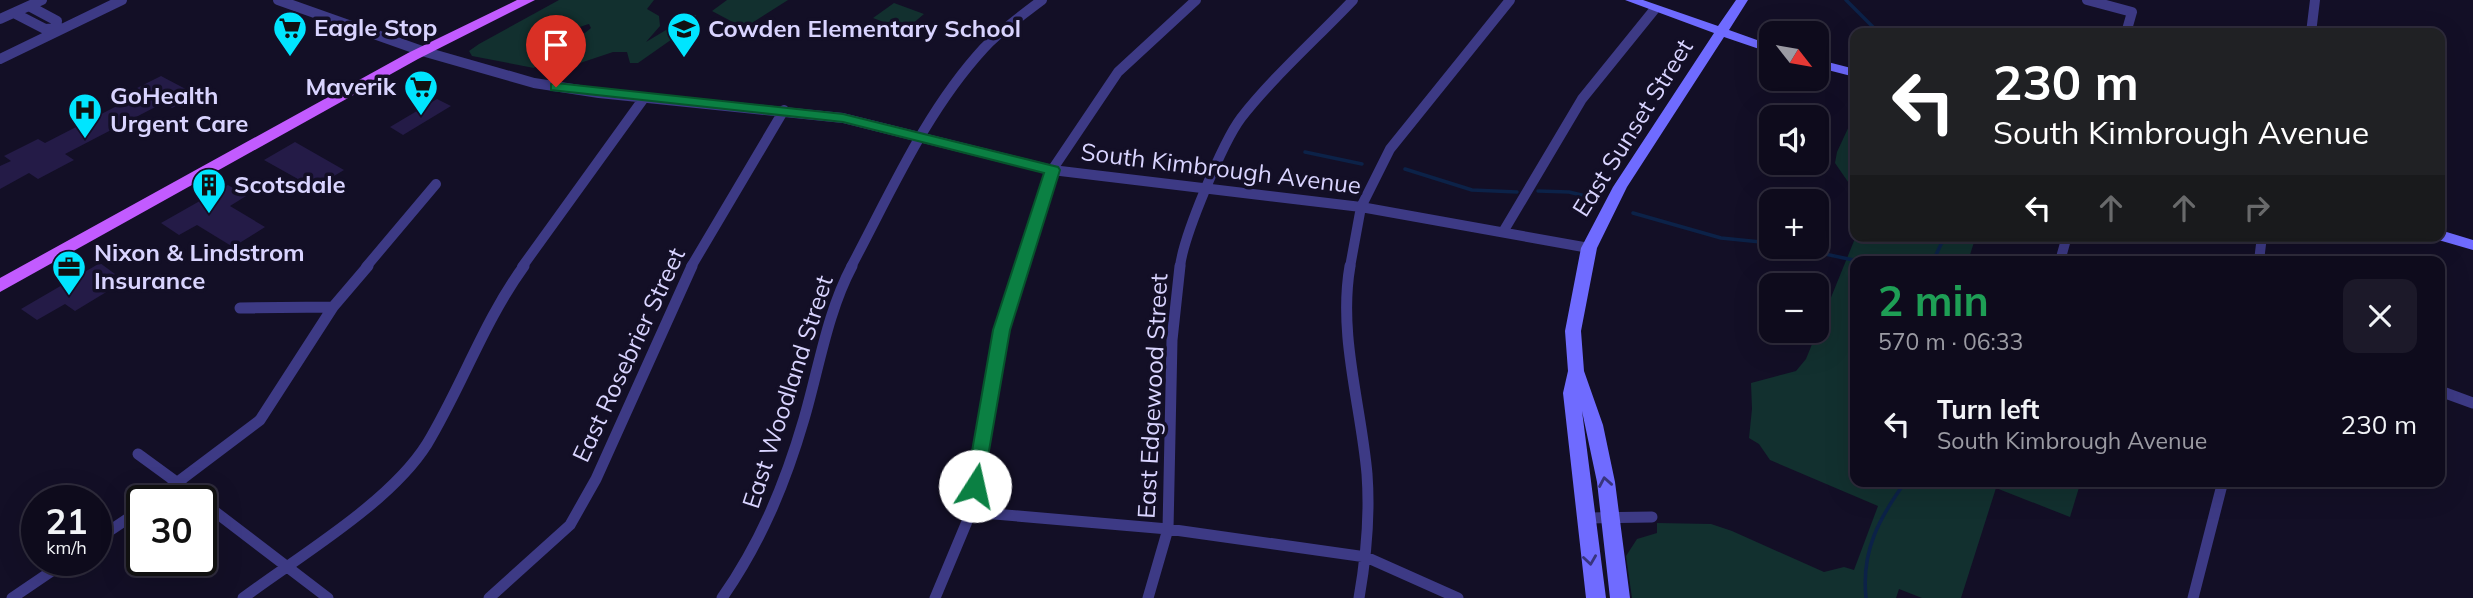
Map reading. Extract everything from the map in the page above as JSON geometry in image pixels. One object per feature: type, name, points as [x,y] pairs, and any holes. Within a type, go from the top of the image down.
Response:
[{"type":"main road","points":[[0,286],[422,51],[528,0]]},
{"type":"main road","points":[[1631,0],[1759,45]]},
{"type":"main road","name":"East Sunset Street","points":[[1596,598],[1571,393],[1576,371],[1573,331],[1589,248],[1620,187],[1742,0]]},
{"type":"main road","points":[[1829,67],[1850,73]]},
{"type":"main road","points":[[2445,236],[2473,245]]},
{"type":"main road","name":"East Sunset Street","points":[[1576,371],[1591,406],[1611,518],[1620,598]]},
{"type":"street","points":[[0,19],[42,0]]},
{"type":"street","points":[[0,60],[59,28],[122,0]]},
{"type":"street","name":"South Kimbrough Avenue","points":[[278,0],[422,51],[534,83],[644,98],[843,118],[1052,170],[1361,207],[1589,248]]},
{"type":"street","name":"East Woodland Street","points":[[722,598],[742,573],[773,512],[791,463],[837,299],[919,138],[963,72],[986,45],[1042,0]]},
{"type":"street","points":[[934,598],[971,512],[1002,330],[1052,170],[1118,72],[1196,0]]},
{"type":"street","name":"East Edgewood Street","points":[[1148,598],[1168,529],[1172,340],[1181,253],[1206,189],[1240,119],[1353,0]]},
{"type":"street","points":[[1359,598],[1366,557],[1367,476],[1347,330],[1348,285],[1361,207],[1402,131],[1510,0]]},
{"type":"street","points":[[2087,0],[2132,12],[2127,28]]},
{"type":"street","points":[[2312,28],[2315,0]]},
{"type":"street","points":[[29,6],[57,21],[59,28]]},
{"type":"street","points":[[1503,232],[1582,99],[1654,10]]},
{"type":"street","points":[[13,13],[45,29],[59,28]]},
{"type":"street","points":[[243,598],[383,492],[410,467],[426,445],[501,297],[644,98]]},
{"type":"street","name":"East Rosebrier Street","points":[[489,598],[570,525],[596,479],[693,262],[784,110]]},
{"type":"street","points":[[138,454],[178,484],[260,420],[333,307],[436,184]]},
{"type":"street","points":[[240,308],[333,307]]},
{"type":"street","points":[[2445,393],[2473,403]]},
{"type":"street","points":[[2193,598],[2221,487]]},
{"type":"street","points":[[971,512],[1168,529],[1366,557],[1458,598]]},
{"type":"street","points":[[217,513],[328,598]]},
{"type":"street","points":[[1585,518],[1652,517]]},
{"type":"street","points":[[12,598],[44,576]]},
{"type":"green space","points":[[559,0],[654,0],[647,9],[659,16],[660,26],[646,42],[691,15],[696,15],[695,23],[638,63],[630,63],[627,52],[613,52],[580,63],[574,59],[574,52],[569,46],[591,28],[589,24],[554,41],[534,68],[472,56],[469,51],[479,44]]},
{"type":"green space","points":[[727,0],[788,0],[744,28],[712,11]]},
{"type":"green space","points":[[894,3],[924,14],[905,30],[873,18]]},
{"type":"green space","points":[[1850,124],[1850,185],[1835,163]]},
{"type":"green space","points":[[1854,242],[1974,242],[1970,256],[1850,256],[1850,487],[2079,487],[2070,517],[1996,488],[1961,598],[1922,598],[1899,589],[1896,598],[1632,598],[1626,556],[1637,539],[1657,533],[1657,523],[1711,524],[1824,572],[1844,567],[1854,570],[1878,506],[1770,460],[1759,444],[1749,438],[1751,383],[1796,371],[1806,359],[1813,343],[1829,343],[1829,302]]},
{"type":"building","points":[[161,76],[197,95],[172,108],[163,103],[65,154],[74,160],[38,179],[29,173],[0,189],[0,166],[11,161],[4,156],[38,139],[45,143],[144,92],[137,88]]},
{"type":"building","name":"Maverik","points":[[437,99],[451,106],[403,135],[390,127]]},
{"type":"building","name":"Scotsdale","points":[[295,142],[344,170],[314,188],[264,160]]},
{"type":"building","name":"Scotsdale","points":[[228,185],[246,196],[230,206],[265,227],[233,247],[197,225],[179,235],[161,223]]},
{"type":"building","name":"Nixon & Lindstrom Insurance","points":[[100,263],[115,274],[99,284],[108,291],[75,311],[65,304],[37,320],[21,309]]},
{"type":"waterway","points":[[1846,0],[1874,28]]},
{"type":"waterway","points":[[1305,152],[1362,164]]},
{"type":"waterway","points":[[1405,169],[1472,190],[1517,192]]},
{"type":"waterway","points":[[1538,191],[1569,192],[1590,197]]},
{"type":"waterway","points":[[1633,213],[1721,238],[1759,242]]},
{"type":"waterway","points":[[1935,256],[1942,242]]},
{"type":"waterway","points":[[1829,255],[1850,259]]},
{"type":"waterway","points":[[1866,598],[1869,550],[1880,522],[1902,487]]},
{"type":"place","name":"Eagle Stop","points":[[290,58]]},
{"type":"place","name":"Cowden Elementary School","points":[[684,59]]},
{"type":"place","name":"Maverik","points":[[421,117]]},
{"type":"place","name":"GoHealth Urgent Care","points":[[85,140]]},
{"type":"place","name":"Scotsdale","points":[[209,215]]},
{"type":"place","name":"Nixon & Lindstrom Insurance","points":[[69,297]]},
{"type":"route","points":[[556,87],[843,118],[1052,170],[1002,330],[975,486]]}]
